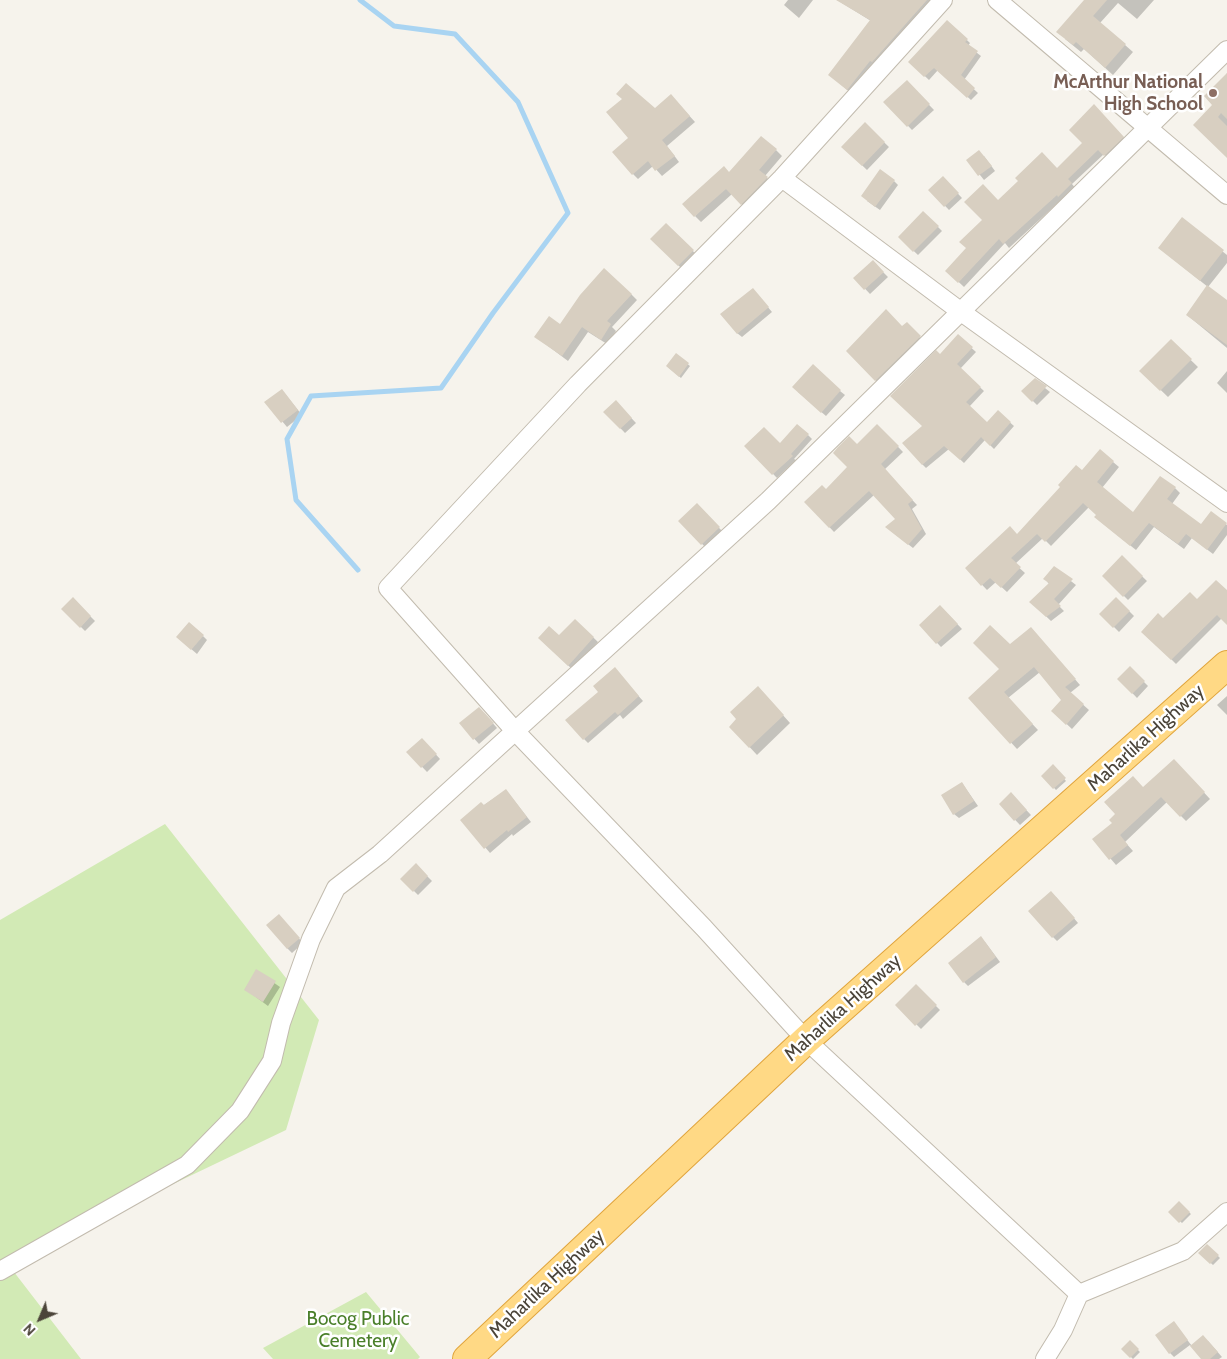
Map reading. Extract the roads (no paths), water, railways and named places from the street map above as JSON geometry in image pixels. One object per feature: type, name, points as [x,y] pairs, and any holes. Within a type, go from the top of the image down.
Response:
[{"type":"highway","name":"Maharlika Highway","points":[[467,1359],[806,1040],[1227,665]]},
{"type":"street","points":[[943,0],[782,178],[578,384],[388,588],[516,732],[704,928],[806,1040],[1079,1294]]},
{"type":"street","points":[[997,0],[1227,195]]},
{"type":"street","points":[[0,1270],[187,1165],[240,1111],[272,1061],[281,1023],[311,939],[336,888],[380,854],[768,501],[1227,50]]},
{"type":"street","points":[[782,178],[960,311],[1227,503]]},
{"type":"street","points":[[1045,1359],[1063,1330],[1079,1294],[1183,1251],[1227,1212]]},
{"type":"waterway","points":[[358,570],[296,500],[287,439],[311,396],[441,388],[493,313],[568,213],[518,102],[455,34],[394,26],[360,0]]},
{"type":"place","name":"McArthur National High School","points":[[1213,93]]},
{"type":"park label","name":"Bocog Public Cemetery","points":[[358,1330]]}]
